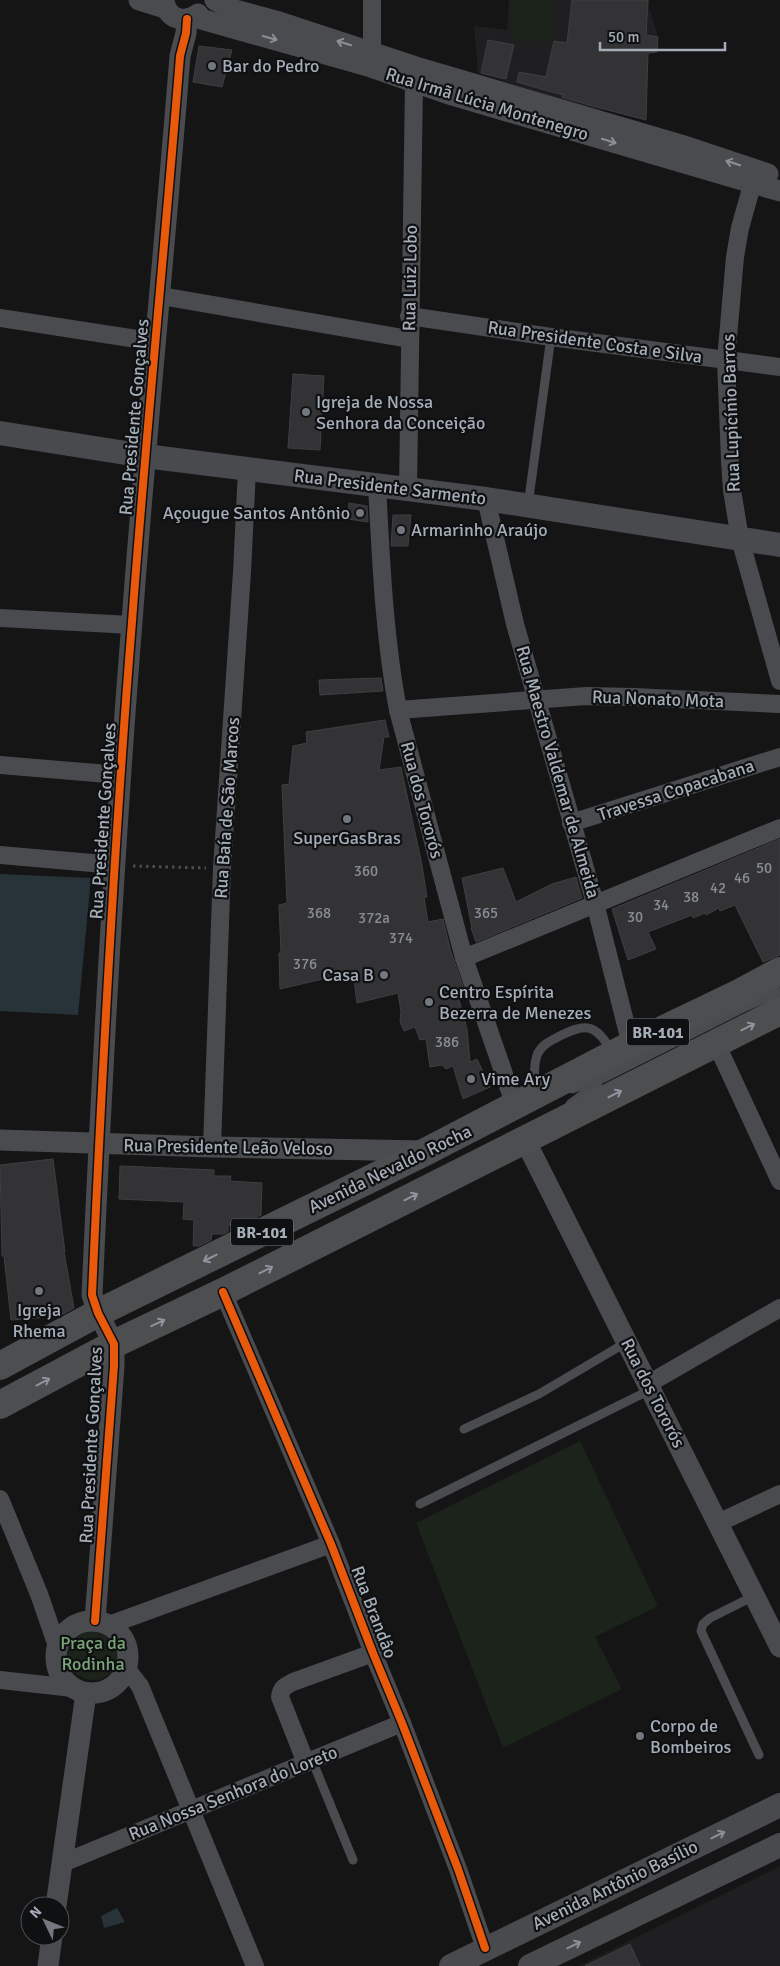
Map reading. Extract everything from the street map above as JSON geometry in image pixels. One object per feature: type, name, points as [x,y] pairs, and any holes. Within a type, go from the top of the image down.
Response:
[{"type":"highway","name":"Avenida Nevaldo Rocha","points":[[0,1366],[98,1314],[519,1104],[616,1059],[780,971]]},
{"type":"highway","name":"Avenida Nevaldo Rocha","points":[[0,1405],[114,1344],[222,1292],[780,1010]]},
{"type":"main road","name":"Rua Presidente Sarmento","points":[[0,434],[145,456],[486,499],[780,545]]},
{"type":"main road","name":"Avenida Antônio Basílio","points":[[451,1966],[780,1805]]},
{"type":"main road","name":"Avenida Antônio Basílio","points":[[530,1966],[780,1845]]},
{"type":"street","name":"Rua Irmã Lúcia Montenegro","points":[[139,0],[182,10],[370,67],[415,75],[754,177],[780,191]]},
{"type":"street","name":"Rua Irmã Lúcia Montenegro","points":[[215,0],[235,10],[372,52],[415,75]]},
{"type":"street","points":[[372,0],[372,52]]},
{"type":"street","name":"Rua Presidente Gonçalves","points":[[102,1623],[114,1344],[98,1314],[92,1295],[99,1143],[120,775],[145,456],[161,296],[180,56],[186,33],[182,10]]},
{"type":"street","name":"Rua Luiz Lobo","points":[[408,489],[409,316],[415,75]]},
{"type":"street","name":"Rua Irmã Lúcia Montenegro","points":[[754,177],[780,177]]},
{"type":"street","name":"Rua Lupicínio Barros","points":[[754,177],[740,228],[735,257],[726,360],[732,490],[740,539],[780,680]]},
{"type":"street","points":[[161,296],[409,339]]},
{"type":"street","name":"Rua Presidente Costa e Silva","points":[[409,316],[551,338],[780,367]]},
{"type":"street","points":[[0,318],[156,342]]},
{"type":"street","name":"Rua Baía de São Marcos","points":[[212,1147],[222,868],[248,469]]},
{"type":"street","name":"Rua dos Tororós","points":[[377,485],[384,618],[390,669],[398,710],[464,958],[519,1104]]},
{"type":"street","name":"Rua Maestro Valdemar de Almeida","points":[[486,499],[515,624],[571,823],[596,903],[616,1059]]},
{"type":"street","points":[[0,618],[131,625]]},
{"type":"street","name":"Rua Nonato Mota","points":[[398,710],[537,699],[634,697],[780,704]]},
{"type":"street","name":"Travessa Copacabana","points":[[571,823],[780,757]]},
{"type":"street","points":[[0,765],[120,775]]},
{"type":"street","points":[[464,958],[780,828]]},
{"type":"street","points":[[0,855],[115,865]]},
{"type":"street","points":[[716,1043],[780,1181]]},
{"type":"street","name":"Rua Presidente Leão Veloso","points":[[0,1140],[212,1147],[427,1151]]},
{"type":"street","name":"Rua dos Tororós","points":[[519,1143],[627,1342],[780,1647]]},
{"type":"street","name":"Rua Brandâo","points":[[222,1292],[331,1544],[402,1722],[458,1869],[485,1948]]},
{"type":"street","points":[[650,1387],[780,1308]]},
{"type":"street","points":[[718,1523],[780,1494]]},
{"type":"street","points":[[0,1499],[39,1594],[57,1646]]},
{"type":"street","points":[[80,1690],[64,1680],[58,1670],[56,1658],[57,1646],[63,1635],[72,1627],[83,1622],[102,1623],[331,1544]]},
{"type":"street","points":[[0,1680],[80,1690],[106,1690],[115,1685],[126,1668],[127,1648],[117,1631],[102,1623]]},
{"type":"street","points":[[309,1762],[280,1697],[284,1686],[373,1653]]},
{"type":"street","points":[[126,1668],[140,1686],[255,1966]]},
{"type":"street","points":[[57,1896],[80,1690]]},
{"type":"street","name":"Rua Nossa Senhora do Loreto","points":[[62,1863],[402,1722]]},
{"type":"street","points":[[48,1966],[51,1946]]},
{"type":"lane","points":[[528,506],[551,338]]},
{"type":"lane","points":[[519,1104],[616,1059],[780,992]]},
{"type":"lane","points":[[519,1104],[538,1054],[544,1044],[576,1028],[586,1027],[596,1031],[604,1038],[616,1059]]},
{"type":"lane","points":[[519,1143],[616,1059]]},
{"type":"lane","points":[[464,1429],[539,1394],[627,1342]]},
{"type":"lane","points":[[420,1504],[650,1387]]},
{"type":"lane","points":[[754,1596],[710,1618],[702,1624],[701,1632],[759,1755]]},
{"type":"lane","points":[[309,1762],[353,1860]]},
{"type":"path","points":[[115,865],[222,868]]},
{"type":"shaded area","points":[[509,0],[649,0],[649,7],[658,37],[657,52],[648,54],[646,120],[609,109],[596,110],[478,73],[474,26],[507,30]]},
{"type":"shaded area","points":[[0,874],[91,878],[78,1015],[0,1011]]},
{"type":"shaded area","points":[[780,1866],[780,1966],[579,1966]]},
{"type":"shaded area","points":[[117,1908],[125,1922],[104,1928],[101,1916]]},
{"type":"green space","points":[[513,0],[553,0],[553,41],[513,41]]},
{"type":"green space","points":[[580,1441],[658,1606],[595,1637],[622,1689],[503,1748],[416,1523]]},
{"type":"green space","name":"Praça da Rodinha","points":[[93,1626],[103,1628],[112,1634],[118,1643],[120,1653],[118,1663],[112,1672],[103,1678],[93,1680],[83,1678],[74,1672],[68,1663],[66,1653],[68,1643],[74,1634],[83,1628]]},
{"type":"building","points":[[572,0],[648,0],[646,35],[658,37],[657,52],[648,53],[646,120],[562,97],[563,95],[517,82],[519,72],[546,77],[554,41],[567,43]]},
{"type":"building","points":[[488,40],[514,45],[506,79],[481,73]]},
{"type":"building","name":"Bar do Pedro","points":[[199,46],[232,50],[222,87],[193,82]]},
{"type":"building","name":"Igreja de Nossa Senhora da Conceição","points":[[293,374],[324,376],[320,450],[288,448]]},
{"type":"building","name":"Açougue Santos Antônio","points":[[349,503],[367,506],[368,522],[348,519]]},
{"type":"building","name":"Armarinho Araújo","points":[[393,515],[411,515],[408,546],[391,546]]},
{"type":"building","points":[[381,678],[383,691],[320,695],[319,680]]},
{"type":"building","points":[[385,720],[389,737],[384,737],[379,770],[401,767],[422,865],[427,897],[424,897],[428,922],[443,919],[451,952],[465,992],[458,996],[467,1029],[470,1062],[477,1059],[490,1087],[463,1099],[453,1066],[446,1069],[442,1065],[430,1067],[426,1039],[420,1040],[415,1027],[404,1031],[400,1022],[401,1012],[398,993],[357,1003],[353,972],[280,989],[279,905],[287,903],[282,785],[289,784],[293,746],[307,743],[306,732]]},
{"type":"building","points":[[780,839],[780,955],[763,962],[735,905],[720,911],[719,908],[706,915],[705,913],[693,918],[692,915],[648,932],[656,949],[628,960],[612,909]]},
{"type":"building","points":[[503,868],[516,902],[552,884],[576,877],[582,898],[476,942],[471,928],[462,878]]},
{"type":"building","points":[[53,1159],[64,1252],[74,1308],[60,1316],[11,1320],[4,1256],[2,1256],[0,1165]]},
{"type":"building","points":[[120,1166],[214,1170],[214,1176],[231,1176],[230,1181],[262,1183],[261,1215],[251,1220],[245,1220],[245,1223],[239,1226],[228,1225],[228,1232],[212,1234],[211,1240],[199,1246],[193,1246],[194,1220],[183,1219],[184,1202],[119,1199]]},
{"type":"building","points":[[630,1944],[640,1966],[585,1966]]},
{"type":"cycle path","points":[[95,1621],[114,1366],[114,1344],[98,1313],[92,1295],[109,958],[143,480],[180,56],[186,33],[187,19]]},
{"type":"cycle path","points":[[223,1292],[331,1544],[458,1869],[485,1948]]},
{"type":"place","name":"Bar do Pedro","points":[[212,66]]},
{"type":"place","name":"Igreja de Nossa Senhora da Conceição","points":[[306,412]]},
{"type":"place","name":"Açougue Santos Antônio","points":[[360,513]]},
{"type":"place","name":"Armarinho Araújo","points":[[401,530]]},
{"type":"place","name":"SuperGasBras","points":[[347,819]]},
{"type":"place","name":"Casa B","points":[[384,975]]},
{"type":"place","name":"Centro Espírita Bezerra de Menezes","points":[[429,1002]]},
{"type":"place","name":"Vime Ary","points":[[471,1079]]},
{"type":"place","name":"Igreja Rhema","points":[[39,1291]]},
{"type":"place","name":"Corpo de Bombeiros","points":[[640,1736]]}]
